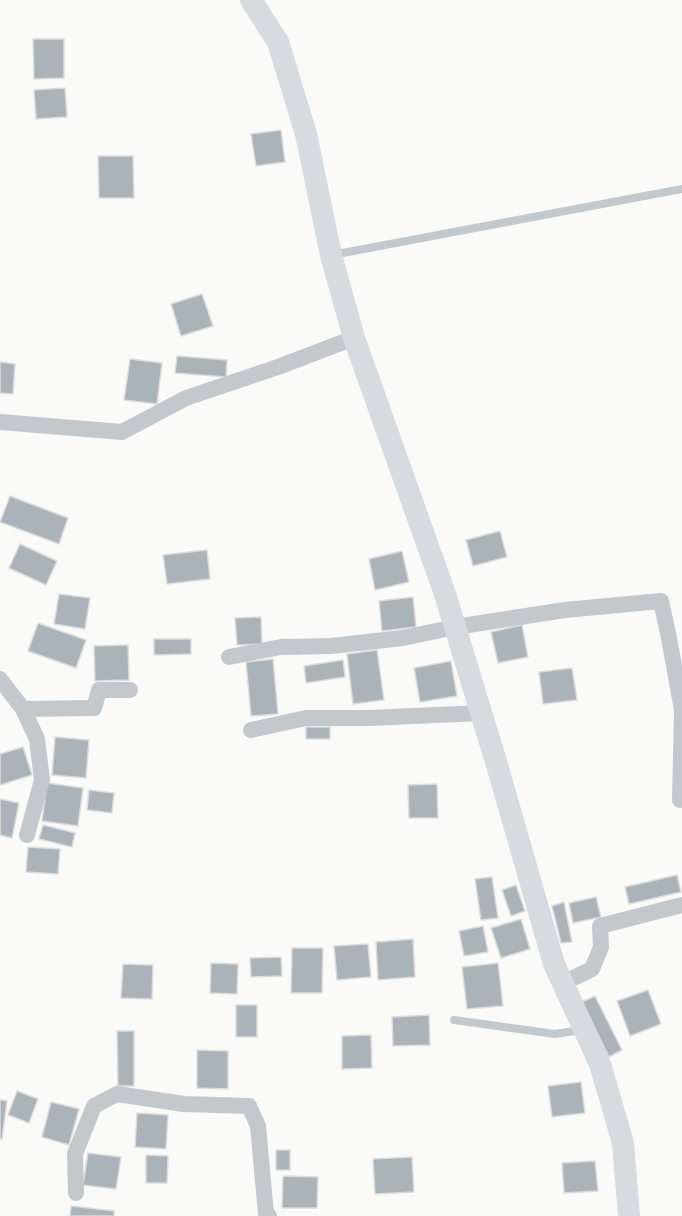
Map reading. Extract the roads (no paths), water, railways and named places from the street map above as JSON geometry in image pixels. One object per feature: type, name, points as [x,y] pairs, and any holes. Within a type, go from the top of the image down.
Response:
[{"type":"street","points":[[251,0],[278,42],[306,134],[331,255],[354,339],[441,583],[482,713],[554,964],[600,1064],[623,1143],[629,1216]]},
{"type":"street","points":[[0,422],[122,432],[186,398],[354,339]]},
{"type":"street","points":[[229,657],[281,647],[331,646],[403,638],[455,627],[565,610],[661,601],[682,710],[680,800]]},
{"type":"street","points":[[0,679],[23,710],[37,739],[42,780],[27,835]]},
{"type":"street","points":[[23,710],[94,708],[99,690],[130,690]]},
{"type":"street","points":[[251,730],[306,718],[482,713]]},
{"type":"street","points":[[563,983],[592,969],[602,947],[600,926],[682,904]]},
{"type":"street","points":[[76,1193],[75,1155],[94,1106],[117,1094],[184,1104],[249,1106],[258,1126],[266,1214],[269,1216]]},
{"type":"lane","points":[[331,255],[682,189]]},
{"type":"lane","points":[[454,1020],[555,1034],[584,1029]]}]
